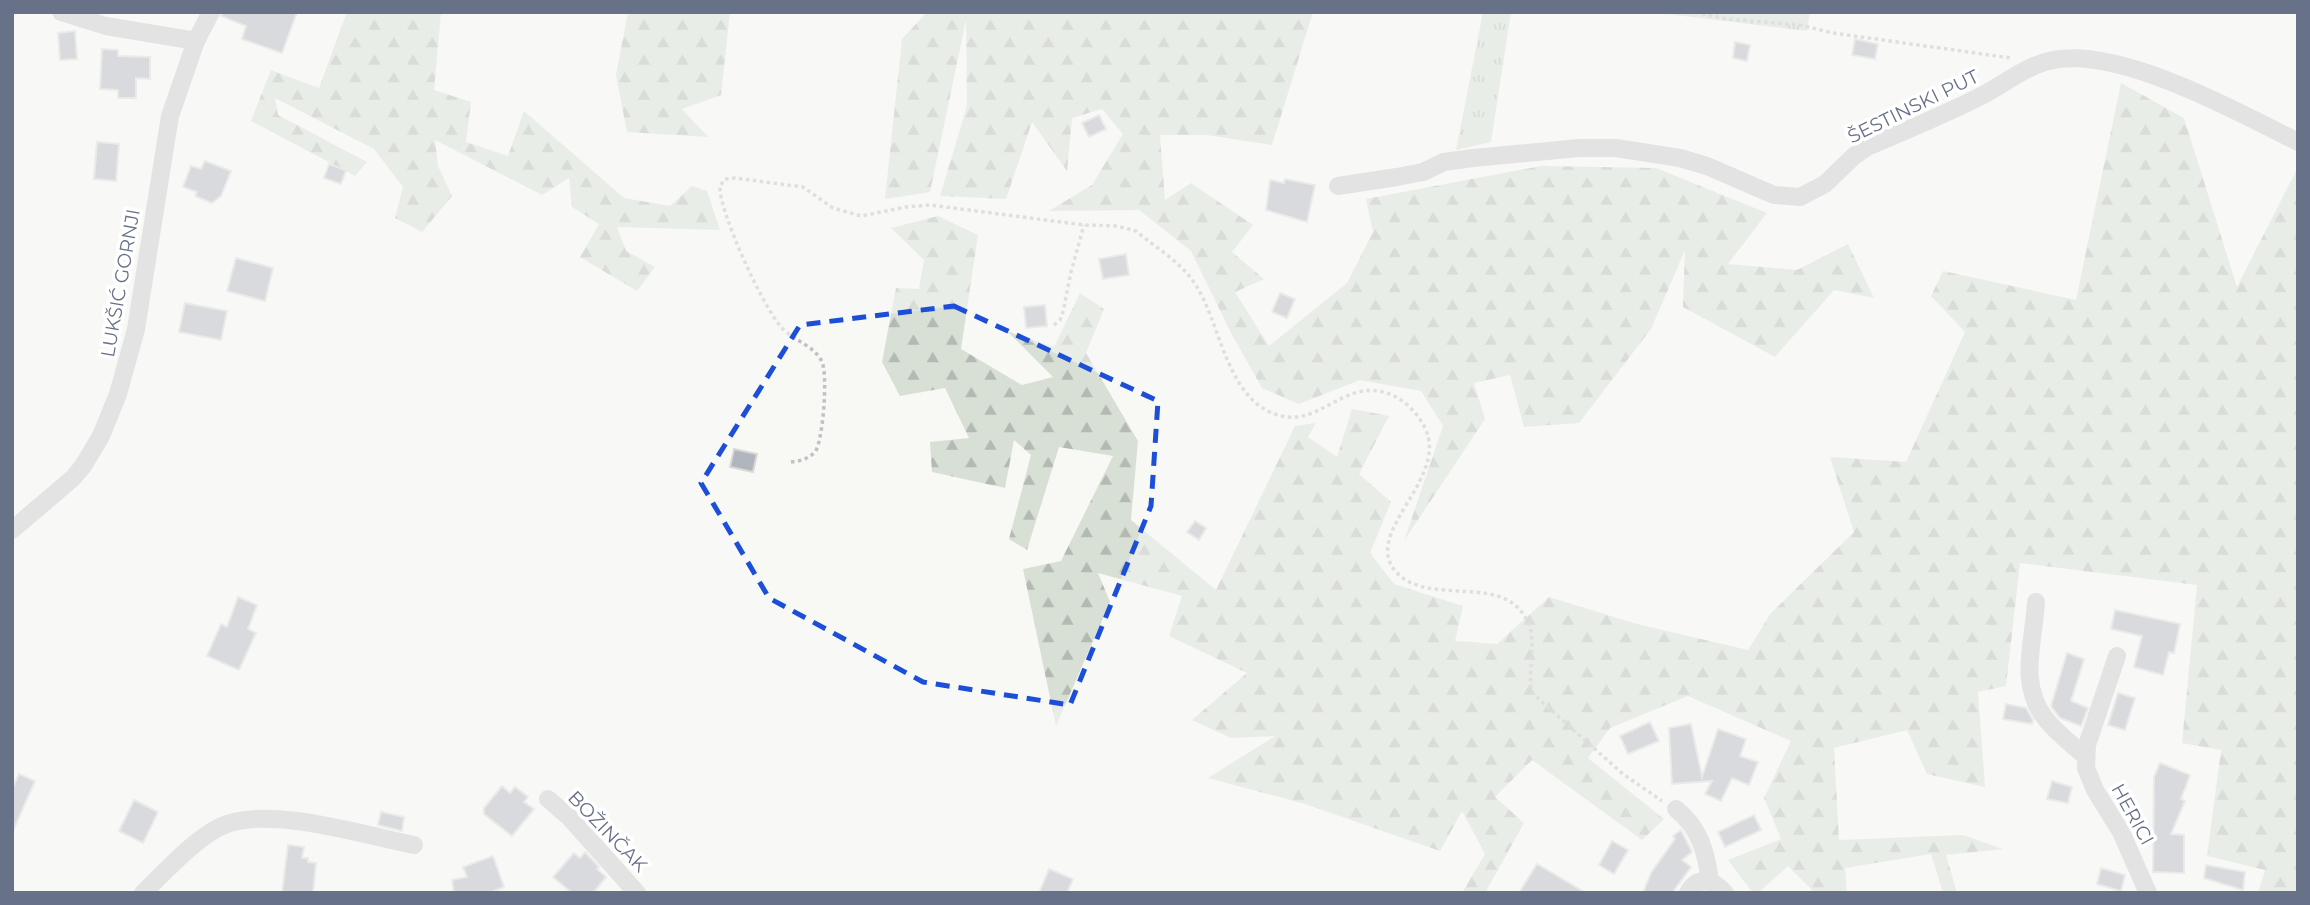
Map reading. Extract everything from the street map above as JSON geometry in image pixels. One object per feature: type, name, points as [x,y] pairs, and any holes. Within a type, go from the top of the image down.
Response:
[{"type":"street","points":[[61,12],[106,26],[196,41]]},
{"type":"street","name":"LUKŠIĆ GORNJI","points":[[12,530],[73,478],[83,466],[101,436],[118,394],[136,329],[170,116],[196,41],[211,12]]},
{"type":"street","name":"ŠESTINSKI PUT","points":[[1338,186],[1410,174],[1444,162],[1473,158],[1579,148],[1616,148],[1680,158],[1707,166],[1773,195],[1800,197],[1825,184],[1867,147],[1955,109],[2034,66],[2068,58],[2111,63],[2140,72],[2213,100],[2298,142]]},
{"type":"street","name":"HERICI","points":[[2036,602],[2028,668],[2035,699],[2044,717],[2085,755],[2090,779],[2121,832],[2148,893]]},
{"type":"street","points":[[2085,755],[2117,656]]},
{"type":"street","name":"BOŽINČAK","points":[[548,799],[569,817],[637,893]]},
{"type":"street","points":[[1676,810],[1699,835],[1710,881]]},
{"type":"street","points":[[143,893],[208,834],[222,826],[249,820],[282,818],[414,845]]},
{"type":"street","points":[[1688,893],[1693,884],[1699,881],[1710,881],[1725,893]]},
{"type":"path","points":[[1695,12],[1727,19],[1800,24],[1833,33],[2025,60],[2034,66]]},
{"type":"path","points":[[791,463],[807,458],[819,445],[824,367],[817,355],[787,333],[770,312],[722,204],[720,186],[725,179],[803,187],[839,211],[861,216],[906,206],[930,205],[1084,225],[1117,226],[1136,231],[1186,271],[1200,292],[1234,372],[1246,391],[1267,411],[1282,417],[1304,416],[1357,391],[1367,390],[1378,390],[1397,397],[1412,409],[1427,434],[1429,458],[1418,486],[1391,533],[1386,552],[1392,566],[1404,578],[1420,585],[1480,593],[1501,598],[1517,607],[1531,633],[1533,653],[1529,677],[1532,693],[1623,774],[1676,810]]},
{"type":"path","points":[[1054,325],[1063,312],[1084,225]]},
{"type":"highlighted area","points":[[954,306],[1158,401],[1151,506],[1070,705],[923,682],[769,598],[701,483],[800,325]]},
{"type":"green space","points":[[347,12],[441,13],[434,90],[471,102],[466,142],[508,156],[524,111],[624,198],[670,206],[692,186],[707,191],[720,230],[617,227],[626,251],[655,267],[637,291],[580,257],[599,224],[572,207],[569,178],[542,195],[435,140],[438,166],[452,196],[422,232],[395,218],[403,187],[374,149],[275,98],[278,115],[367,162],[355,176],[251,121],[271,70],[319,88]]},
{"type":"green space","points":[[628,12],[730,12],[721,95],[682,109],[708,137],[627,132],[616,75]]},
{"type":"green space","points":[[927,12],[1313,12],[1272,145],[1207,135],[1160,135],[1165,200],[1191,183],[1253,225],[1232,252],[1264,279],[1235,292],[1269,346],[1347,283],[1373,232],[1366,199],[1541,166],[1656,168],[1767,213],[1728,264],[1797,270],[1848,244],[1874,298],[1834,290],[1775,357],[1683,307],[1685,250],[1651,329],[1579,423],[1524,427],[1510,375],[1474,383],[1485,419],[1404,541],[1443,426],[1421,391],[1360,380],[1299,404],[1262,388],[1232,335],[1191,251],[1139,210],[1049,211],[1092,185],[1123,134],[1102,109],[1072,118],[1067,171],[1032,122],[1006,199],[940,196],[967,106],[966,20],[930,192],[885,199],[902,39]]},
{"type":"green space","points":[[1483,12],[1511,12],[1491,142],[1456,150]]},
{"type":"green space","points":[[1651,12],[1810,12],[1807,31]]},
{"type":"green space","points":[[2121,83],[2184,118],[2237,287],[2296,171],[2298,172],[2298,893],[2258,893],[2265,870],[2207,856],[2221,750],[2182,743],[2197,585],[2020,563],[2006,686],[1978,692],[1985,787],[1927,774],[1907,730],[1834,748],[1839,840],[1963,835],[2003,849],[1946,855],[1957,893],[1943,893],[1931,854],[1845,868],[1847,893],[1815,893],[1788,866],[1758,893],[1753,893],[1728,860],[1781,839],[1764,798],[1791,741],[1688,696],[1610,728],[1588,758],[1664,819],[1642,840],[1532,760],[1495,797],[1524,823],[1485,893],[1462,893],[1485,854],[1462,811],[1440,851],[1305,804],[1208,778],[1275,736],[1231,738],[1192,720],[1247,673],[1169,636],[1182,596],[1098,573],[1110,602],[1056,726],[1023,569],[1061,561],[1113,456],[1059,447],[1027,550],[1009,539],[1031,455],[1014,440],[1005,488],[932,472],[930,442],[969,438],[945,388],[900,396],[882,362],[896,288],[919,289],[924,260],[891,228],[938,216],[978,235],[961,349],[1022,385],[1053,377],[1007,331],[1054,347],[1080,293],[1104,309],[1086,353],[1138,441],[1131,520],[1216,590],[1295,426],[1316,423],[1308,437],[1337,457],[1352,409],[1389,416],[1359,474],[1391,502],[1370,553],[1394,584],[1463,606],[1455,641],[1497,644],[1549,597],[1637,624],[1748,650],[1771,613],[1854,532],[1830,457],[1906,462],[1965,332],[1931,296],[1943,271],[2076,300]]},
{"type":"building","points":[[222,12],[297,12],[282,53],[242,39],[246,26],[221,16]]},
{"type":"building","points":[[75,31],[77,59],[60,60],[58,33]]},
{"type":"building","points":[[1855,39],[1878,44],[1875,59],[1852,55]]},
{"type":"building","points":[[1735,42],[1750,45],[1747,61],[1733,58]]},
{"type":"building","points":[[102,49],[118,50],[118,56],[150,57],[150,79],[136,78],[136,98],[118,98],[118,90],[100,89]]},
{"type":"building","points":[[1099,115],[1106,129],[1089,137],[1082,123]]},
{"type":"building","points":[[97,142],[119,144],[116,181],[94,179]]},
{"type":"building","points":[[205,161],[231,171],[221,196],[212,203],[195,196],[197,192],[183,187],[191,166],[201,169]]},
{"type":"building","points":[[329,164],[346,170],[341,184],[324,178]]},
{"type":"building","points":[[1285,179],[1315,185],[1307,222],[1266,210],[1270,180],[1284,183]]},
{"type":"building","points":[[1126,254],[1129,275],[1103,279],[1099,259]]},
{"type":"building","points":[[236,258],[273,268],[265,301],[227,291]]},
{"type":"building","points":[[1280,293],[1295,299],[1287,318],[1272,312]]},
{"type":"building","points":[[185,303],[227,311],[221,340],[179,332]]},
{"type":"building","points":[[1045,305],[1047,326],[1026,328],[1024,307]]},
{"type":"building","points":[[734,449],[757,454],[753,472],[730,467]]},
{"type":"building","points":[[1195,521],[1206,528],[1199,540],[1187,532]]},
{"type":"building","points":[[238,597],[257,605],[248,629],[256,633],[239,670],[207,656],[221,624],[227,627]]},
{"type":"building","points":[[2115,610],[2180,624],[2174,653],[2169,652],[2163,675],[2134,667],[2142,636],[2111,629]]},
{"type":"building","points":[[2067,653],[2084,659],[2071,701],[2088,708],[2081,726],[2060,718],[2051,706]]},
{"type":"building","points":[[2118,693],[2135,698],[2125,730],[2108,725]]},
{"type":"building","points":[[2006,704],[2026,708],[2033,720],[2032,724],[2003,719]]},
{"type":"building","points":[[1650,722],[1659,741],[1628,754],[1620,736]]},
{"type":"building","points":[[1691,724],[1702,777],[1718,729],[1746,739],[1740,756],[1758,762],[1749,785],[1732,778],[1721,801],[1705,794],[1712,781],[1672,784],[1669,728]]},
{"type":"building","points":[[2160,763],[2190,775],[2181,799],[2185,801],[2171,834],[2184,835],[2184,873],[2153,872],[2154,777]]},
{"type":"building","points":[[19,774],[35,781],[12,833],[12,789]]},
{"type":"building","points":[[2052,781],[2072,787],[2068,803],[2047,799]]},
{"type":"building","points":[[502,786],[510,793],[515,787],[528,797],[524,802],[534,809],[512,836],[484,814],[484,808]]},
{"type":"building","points":[[134,800],[158,812],[143,843],[119,831]]},
{"type":"building","points":[[381,812],[404,817],[402,831],[378,825]]},
{"type":"building","points":[[1754,815],[1761,830],[1725,847],[1718,832]]},
{"type":"building","points":[[1681,830],[1692,852],[1682,860],[1691,867],[1672,893],[1643,893],[1651,873],[1675,839],[1673,836]]},
{"type":"building","points":[[1612,841],[1628,850],[1614,874],[1599,865]]},
{"type":"building","points":[[288,845],[304,847],[302,858],[316,863],[313,893],[282,893]]},
{"type":"building","points":[[585,852],[606,877],[593,893],[572,893],[553,877],[574,853],[580,858]]},
{"type":"building","points":[[493,856],[504,887],[489,893],[454,893],[452,880],[467,877],[463,867]]},
{"type":"building","points":[[1537,864],[1586,893],[1519,893]]},
{"type":"building","points":[[2206,865],[2245,872],[2243,890],[2204,878]]},
{"type":"building","points":[[2101,868],[2125,875],[2121,891],[2097,884]]},
{"type":"building","points":[[1049,869],[1073,879],[1067,893],[1039,893]]}]
